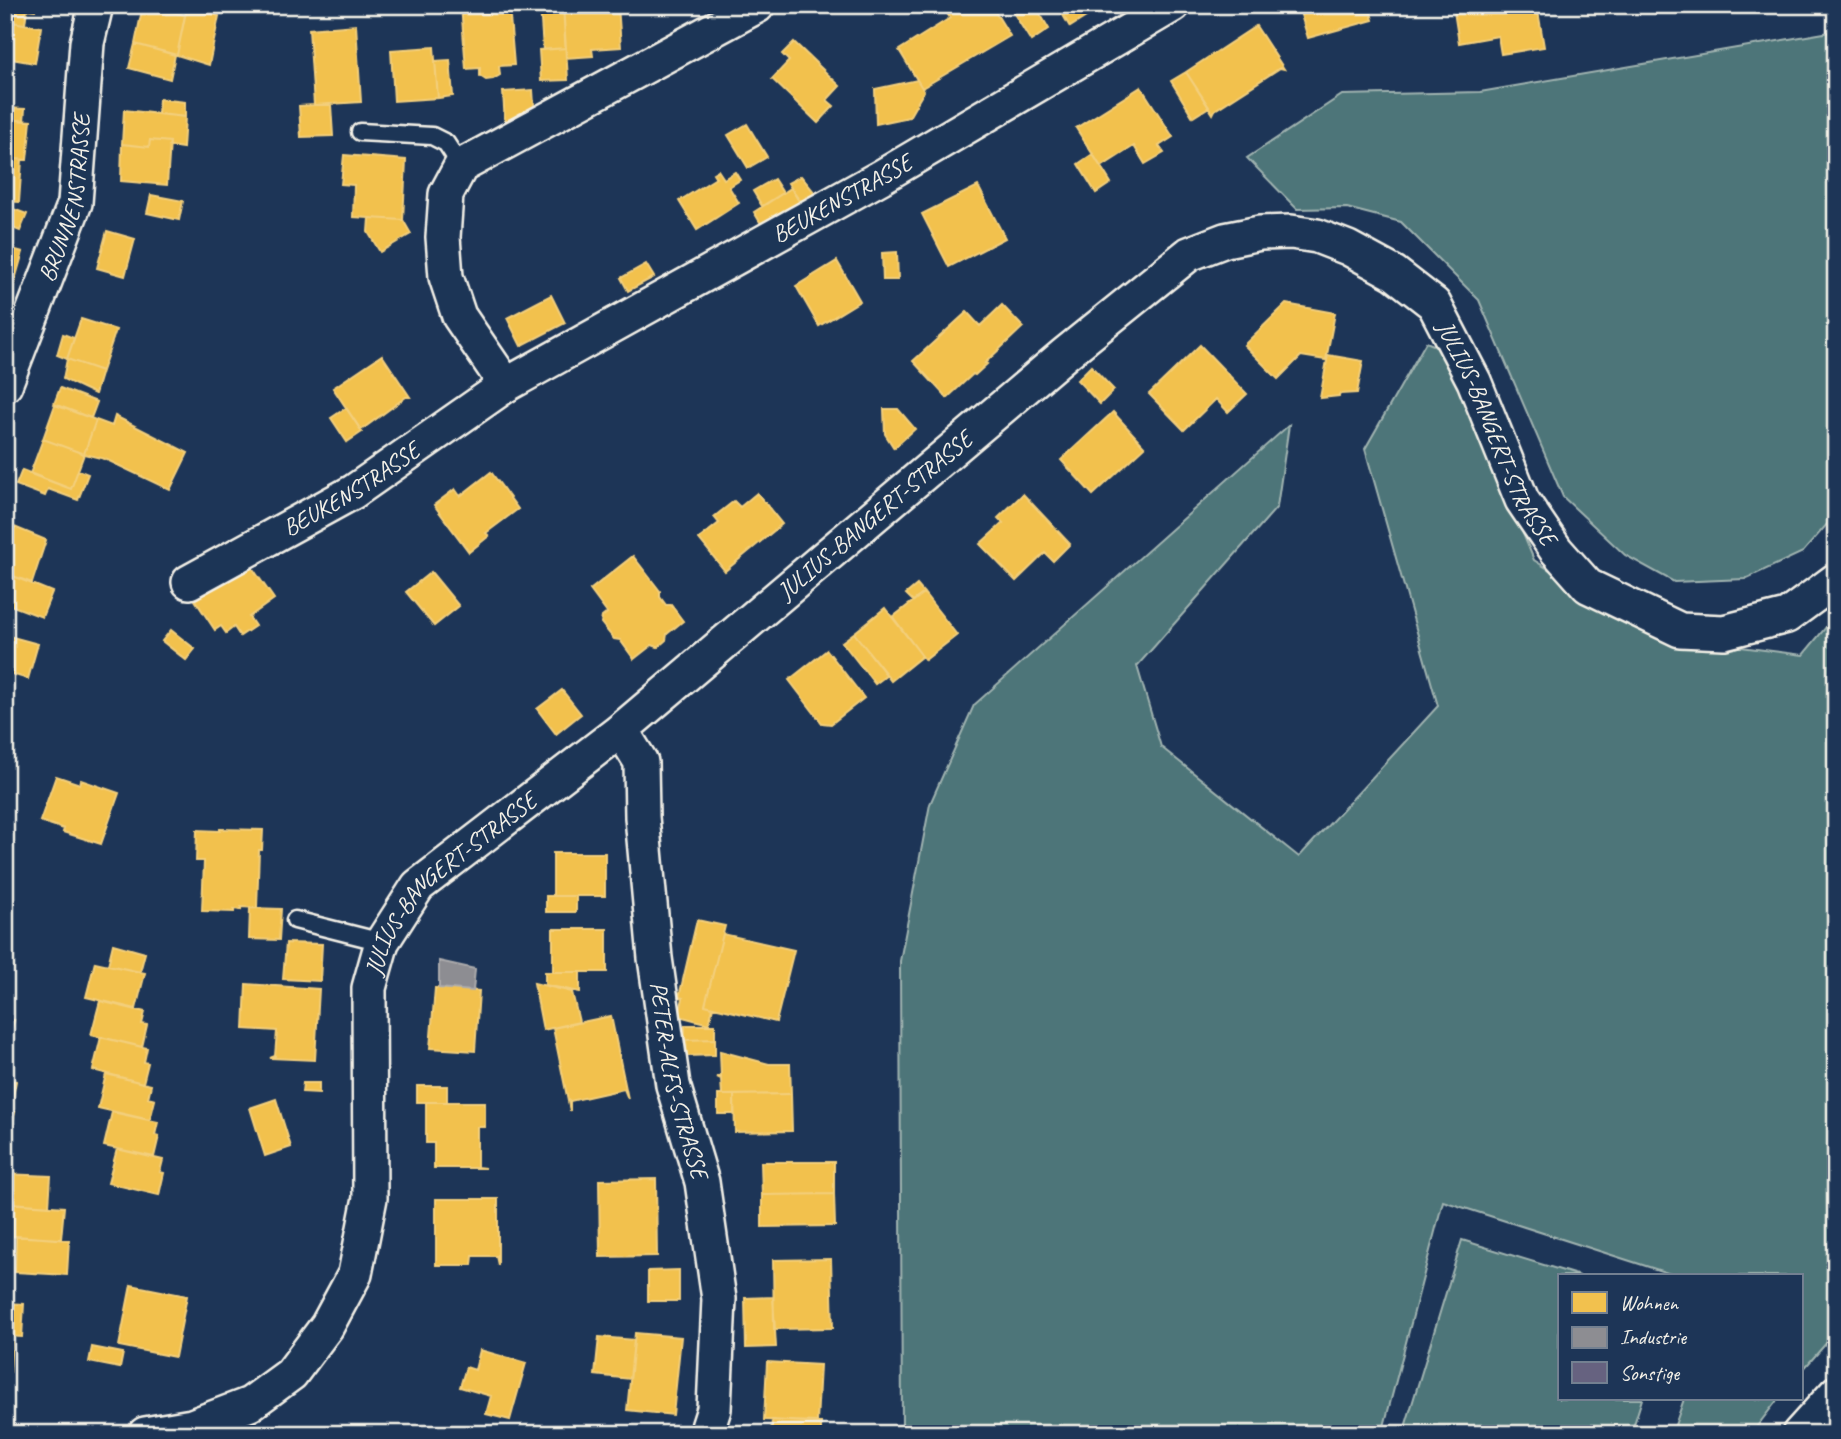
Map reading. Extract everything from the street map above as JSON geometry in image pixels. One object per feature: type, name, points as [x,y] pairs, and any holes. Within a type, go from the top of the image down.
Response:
[{"type":"street","name":"BRUNNENSTRASSE","points":[[5,385],[75,203],[87,43],[96,5]]},
{"type":"street","name":"BEUKENSTRASSE","points":[[189,582],[353,492],[506,384],[881,177],[1173,5]]},
{"type":"street","points":[[506,384],[459,316],[446,277],[443,237],[446,194],[461,166],[757,6]]},
{"type":"street","name":"JULIUS-BANGERT-STRASSE","points":[[145,1434],[192,1426],[250,1404],[291,1374],[327,1326],[355,1273],[370,1198],[369,988],[382,942],[418,886],[621,730],[1065,354],[1189,254],[1225,240],[1260,233],[1291,232],[1317,236],[1348,248],[1394,273],[1434,304],[1474,381],[1522,500],[1556,550],[1588,586],[1680,630],[1724,632],[1787,617],[1836,579]]},
{"type":"street","name":"PETER-ALFS-STRASSE","points":[[621,730],[641,762],[642,817],[655,958],[673,1085],[702,1182],[719,1299],[713,1409],[706,1434]]},
{"type":"street","points":[[1800,1434],[1836,1393]]},
{"type":"lane","points":[[360,132],[432,136],[446,143],[461,166]]},
{"type":"lane","points":[[295,920],[382,942]]},
{"type":"green space","points":[[1836,31],[1836,514],[1803,552],[1745,579],[1674,582],[1625,555],[1563,497],[1479,300],[1401,222],[1347,208],[1297,209],[1247,158],[1342,95],[1480,92]]},
{"type":"green space","points":[[1426,342],[1446,350],[1534,560],[1641,628],[1733,646],[1803,655],[1836,615],[1836,1332],[1802,1371],[1802,1274],[1671,1274],[1443,1201],[1382,1434],[902,1434],[900,961],[930,804],[974,705],[1289,425],[1277,507],[1137,666],[1161,747],[1299,857],[1438,706],[1365,449]]},
{"type":"green space","points":[[1462,1240],[1573,1274],[1558,1274],[1558,1400],[1642,1400],[1631,1434],[1403,1434]]},
{"type":"green space","points":[[1684,1400],[1777,1400],[1751,1434],[1672,1434]]},
{"type":"building: Wohnen","points":[[5,5],[36,5],[35,10],[27,9],[25,24],[5,21]]},
{"type":"building: Wohnen","points":[[143,5],[185,15],[177,55],[135,44]]},
{"type":"building: Wohnen","points":[[461,5],[509,5],[514,65],[499,66],[500,75],[493,79],[486,80],[480,76],[480,68],[466,69]]},
{"type":"building: Wohnen","points":[[540,5],[563,5],[566,48],[543,50]]},
{"type":"building: Wohnen","points":[[563,5],[618,5],[621,47],[592,49],[593,56],[566,58]]},
{"type":"building: Wohnen","points":[[942,5],[991,5],[1010,36],[922,88],[899,50],[950,18]]},
{"type":"building: Wohnen","points":[[1024,5],[1035,5],[1049,29],[1031,41],[1013,12]]},
{"type":"building: Wohnen","points":[[1057,5],[1105,5],[1070,27]]},
{"type":"building: Wohnen","points":[[1298,5],[1369,5],[1373,20],[1308,38]]},
{"type":"building: Wohnen","points":[[1453,5],[1537,5],[1544,47],[1501,54],[1498,36],[1459,43]]},
{"type":"building: Wohnen","points":[[187,7],[219,16],[209,65],[177,55]]},
{"type":"building: Wohnen","points":[[6,21],[41,27],[35,63],[5,58]]},
{"type":"building: Wohnen","points":[[356,25],[361,102],[314,105],[309,29]]},
{"type":"building: Wohnen","points":[[1256,26],[1284,69],[1280,68],[1215,110],[1213,114],[1186,72]]},
{"type":"building: Wohnen","points":[[794,42],[840,86],[827,100],[834,106],[818,123],[772,79],[789,61],[782,54]]},
{"type":"building: Wohnen","points":[[135,44],[175,55],[170,79],[129,68]]},
{"type":"building: Wohnen","points":[[434,47],[438,98],[394,101],[391,50]]},
{"type":"building: Wohnen","points":[[566,48],[568,80],[541,81],[539,50]]},
{"type":"building: Wohnen","points":[[450,60],[453,96],[438,98],[435,61]]},
{"type":"building: Wohnen","points":[[1186,72],[1209,107],[1193,117],[1171,81]]},
{"type":"building: Wohnen","points":[[917,80],[924,91],[909,117],[876,124],[875,89]]},
{"type":"building: Wohnen","points":[[1141,87],[1173,137],[1159,146],[1164,153],[1145,164],[1134,146],[1101,167],[1076,128]]},
{"type":"building: Wohnen","points":[[533,90],[535,120],[505,123],[503,92]]},
{"type":"building: Wohnen","points":[[159,99],[185,102],[185,117],[158,114]]},
{"type":"building: Wohnen","points":[[331,105],[333,136],[301,137],[299,106]]},
{"type":"building: Wohnen","points":[[5,108],[25,109],[24,121],[5,119]]},
{"type":"building: Wohnen","points":[[124,110],[185,117],[183,148],[169,146],[170,142],[150,140],[149,147],[122,144]]},
{"type":"building: Wohnen","points":[[5,119],[31,121],[27,160],[5,158]]},
{"type":"building: Wohnen","points":[[747,124],[767,157],[748,168],[728,135]]},
{"type":"building: Wohnen","points":[[150,140],[170,142],[167,185],[121,181],[122,144],[149,147]]},
{"type":"building: Wohnen","points":[[1093,154],[1111,183],[1096,193],[1078,164]]},
{"type":"building: Wohnen","points":[[344,155],[406,160],[403,220],[353,217],[354,185],[341,184]]},
{"type":"building: Wohnen","points":[[5,158],[22,160],[19,202],[5,201]]},
{"type":"building: Wohnen","points":[[718,170],[724,179],[735,172],[740,180],[729,187],[739,203],[697,230],[679,201],[716,178],[713,173]]},
{"type":"building: Wohnen","points":[[801,176],[815,193],[800,203],[788,183]]},
{"type":"building: Wohnen","points":[[774,179],[783,193],[762,206],[753,191]]},
{"type":"building: Wohnen","points":[[978,186],[1005,238],[949,267],[922,214]]},
{"type":"building: Wohnen","points":[[791,188],[801,203],[763,227],[754,212]]},
{"type":"building: Wohnen","points":[[151,195],[183,201],[179,220],[147,213]]},
{"type":"building: Wohnen","points":[[5,206],[27,214],[20,231],[5,225]]},
{"type":"building: Wohnen","points":[[369,218],[403,220],[411,234],[380,252],[368,232]]},
{"type":"building: Wohnen","points":[[107,231],[135,239],[125,276],[97,268]]},
{"type":"building: Wohnen","points":[[5,247],[23,252],[11,294],[5,292]]},
{"type":"building: Wohnen","points":[[897,252],[898,280],[883,280],[882,253]]},
{"type":"building: Wohnen","points":[[837,261],[860,301],[819,326],[796,286]]},
{"type":"building: Wohnen","points":[[646,264],[654,277],[628,291],[621,278]]},
{"type":"building: Wohnen","points":[[5,292],[11,294],[5,316]]},
{"type":"building: Wohnen","points":[[551,295],[565,323],[521,346],[507,318]]},
{"type":"building: Wohnen","points":[[1286,304],[1335,313],[1326,360],[1301,356],[1278,379],[1244,345]]},
{"type":"building: Wohnen","points":[[1002,305],[1023,327],[985,363],[987,364],[947,398],[913,361],[967,312],[980,326]]},
{"type":"building: Wohnen","points":[[81,319],[116,330],[102,371],[67,359]]},
{"type":"building: Wohnen","points":[[63,334],[74,338],[67,359],[57,355]]},
{"type":"building: Wohnen","points":[[1200,345],[1247,394],[1228,412],[1216,399],[1184,430],[1149,394]]},
{"type":"building: Wohnen","points":[[382,355],[410,397],[406,397],[361,430],[333,388]]},
{"type":"building: Wohnen","points":[[1328,355],[1363,361],[1357,393],[1320,398]]},
{"type":"building: Wohnen","points":[[67,359],[102,371],[95,394],[63,379]]},
{"type":"building: Wohnen","points":[[1091,366],[1114,390],[1100,404],[1077,380]]},
{"type":"building: Wohnen","points":[[60,388],[97,402],[91,418],[54,404]]},
{"type":"building: Wohnen","points":[[55,405],[96,420],[84,454],[43,439]]},
{"type":"building: Wohnen","points":[[346,408],[362,432],[347,442],[331,418]]},
{"type":"building: Wohnen","points":[[884,409],[898,409],[915,429],[894,448],[885,434]]},
{"type":"building: Wohnen","points":[[1113,412],[1145,447],[1093,495],[1061,460]]},
{"type":"building: Wohnen","points":[[115,416],[188,453],[170,490],[105,459],[84,454],[96,420],[112,426]]},
{"type":"building: Wohnen","points":[[43,439],[84,454],[71,489],[30,474]]},
{"type":"building: Wohnen","points":[[22,470],[71,489],[78,470],[88,474],[78,500],[48,489],[45,496],[16,485]]},
{"type":"building: Wohnen","points":[[491,472],[518,509],[486,533],[489,536],[469,552],[434,505],[455,489],[460,496]]},
{"type":"building: Wohnen","points":[[757,493],[782,524],[725,571],[699,539],[719,523],[714,517],[734,501],[740,507]]},
{"type":"building: Wohnen","points":[[1023,494],[1070,544],[1053,561],[1045,553],[1016,581],[980,544],[1003,523],[998,518]]},
{"type":"building: Wohnen","points":[[7,524],[46,540],[32,583],[5,573]]},
{"type":"building: Wohnen","points":[[633,556],[660,591],[660,597],[666,605],[671,605],[683,621],[667,634],[666,640],[658,647],[652,645],[634,659],[620,640],[614,639],[601,623],[602,617],[607,613],[590,590]]},
{"type":"building: Wohnen","points":[[249,563],[274,599],[249,617],[255,626],[240,636],[234,627],[226,633],[221,626],[215,630],[195,600]]},
{"type":"building: Wohnen","points":[[431,572],[459,606],[434,626],[406,592]]},
{"type":"building: Wohnen","points":[[5,573],[52,592],[42,617],[5,603]]},
{"type":"building: Wohnen","points":[[917,585],[924,593],[913,601],[906,594]]},
{"type":"building: Wohnen","points":[[924,593],[957,635],[925,660],[893,617]]},
{"type":"building: Wohnen","points":[[885,608],[922,656],[891,681],[854,633]]},
{"type":"building: Wohnen","points":[[171,630],[195,649],[186,660],[162,641]]},
{"type":"building: Wohnen","points":[[854,633],[887,675],[875,684],[842,642]]},
{"type":"building: Wohnen","points":[[5,635],[38,644],[28,679],[5,672]]},
{"type":"building: Wohnen","points":[[827,650],[864,698],[831,724],[822,723],[789,680]]},
{"type":"building: Wohnen","points":[[562,690],[581,714],[556,734],[537,709]]},
{"type":"building: Wohnen","points":[[56,776],[80,784],[81,780],[119,793],[101,844],[63,832],[64,829],[40,821]]},
{"type":"building: Wohnen","points":[[197,830],[263,830],[262,850],[259,850],[257,908],[241,907],[241,910],[234,909],[234,912],[202,911],[204,861],[196,861]]},
{"type":"building: Wohnen","points":[[553,853],[605,853],[605,896],[553,896]]},
{"type":"building: Wohnen","points":[[546,896],[576,896],[576,912],[546,912]]},
{"type":"building: Wohnen","points":[[250,908],[281,909],[279,940],[249,939]]},
{"type":"building: Wohnen","points":[[697,920],[725,926],[705,1005],[713,1007],[709,1024],[679,1016],[683,998],[679,997]]},
{"type":"building: Wohnen","points":[[553,929],[607,929],[607,972],[553,972]]},
{"type":"building: Wohnen","points":[[723,934],[794,950],[776,1022],[705,1005]]},
{"type":"building: Wohnen","points":[[286,943],[322,944],[320,981],[283,979]]},
{"type":"building: Wohnen","points":[[113,944],[145,953],[140,972],[108,965]]},
{"type":"building: Wohnen","points":[[95,962],[145,973],[136,1009],[86,997]]},
{"type":"building: Wohnen","points":[[545,972],[580,972],[580,992],[545,985]]},
{"type":"building: Wohnen","points":[[534,983],[572,992],[579,1022],[543,1030]]},
{"type":"building: Wohnen","points":[[246,984],[319,989],[315,1060],[270,1058],[275,1056],[277,1031],[244,1029]]},
{"type":"building: Wohnen","points":[[435,988],[479,991],[475,1051],[430,1048]]},
{"type":"building: Wohnen","points":[[100,1001],[145,1012],[142,1024],[147,1025],[142,1047],[91,1035]]},
{"type":"building: Wohnen","points":[[611,1016],[628,1099],[624,1089],[570,1101],[570,1111],[553,1028]]},
{"type":"building: Wohnen","points":[[5,1018],[14,1020],[7,1049],[5,1048]]},
{"type":"building: Wohnen","points":[[685,1025],[715,1025],[715,1039],[685,1040]]},
{"type":"building: Wohnen","points":[[101,1037],[147,1048],[144,1062],[148,1063],[143,1083],[93,1070]]},
{"type":"building: Wohnen","points":[[715,1039],[715,1055],[687,1056],[686,1040]]},
{"type":"building: Wohnen","points":[[720,1051],[769,1064],[790,1064],[791,1094],[722,1095],[721,1079],[717,1077],[721,1077]]},
{"type":"building: Wohnen","points":[[106,1074],[151,1085],[148,1098],[155,1100],[150,1120],[98,1108]]},
{"type":"building: Wohnen","points":[[5,1079],[16,1081],[10,1111],[5,1110]]},
{"type":"building: Wohnen","points":[[303,1083],[319,1083],[319,1093],[302,1092]]},
{"type":"building: Wohnen","points":[[417,1086],[447,1086],[447,1102],[417,1102]]},
{"type":"building: Wohnen","points":[[791,1094],[792,1131],[735,1132],[734,1095]]},
{"type":"building: Wohnen","points":[[718,1095],[734,1095],[734,1114],[718,1114]]},
{"type":"building: Wohnen","points":[[276,1099],[291,1147],[265,1156],[250,1108]]},
{"type":"building: Wohnen","points":[[426,1102],[485,1102],[485,1127],[477,1127],[477,1167],[485,1168],[434,1168],[434,1143],[426,1143]]},
{"type":"building: Wohnen","points":[[5,1110],[15,1112],[8,1141],[5,1140]]},
{"type":"building: Wohnen","points":[[112,1112],[158,1122],[155,1135],[159,1136],[154,1157],[104,1146]]},
{"type":"building: Wohnen","points":[[117,1149],[163,1160],[160,1172],[164,1173],[159,1195],[108,1183]]},
{"type":"building: Wohnen","points":[[761,1162],[834,1162],[834,1194],[762,1195]]},
{"type":"building: Wohnen","points":[[5,1174],[51,1176],[49,1206],[5,1203]]},
{"type":"building: Wohnen","points":[[656,1179],[657,1256],[600,1257],[599,1180]]},
{"type":"building: Wohnen","points":[[834,1194],[835,1226],[762,1227],[762,1195]]},
{"type":"building: Wohnen","points":[[436,1199],[498,1199],[498,1265],[496,1256],[473,1256],[472,1265],[436,1265]]},
{"type":"building: Wohnen","points":[[11,1203],[64,1207],[61,1239],[8,1236]]},
{"type":"building: Wohnen","points":[[16,1236],[69,1240],[67,1275],[15,1272]]},
{"type":"building: Wohnen","points":[[831,1259],[833,1328],[774,1329],[773,1260]]},
{"type":"building: Wohnen","points":[[679,1270],[679,1301],[648,1301],[648,1271]]},
{"type":"building: Wohnen","points":[[131,1285],[187,1296],[175,1357],[119,1346]]},
{"type":"building: Wohnen","points":[[773,1297],[776,1347],[746,1348],[745,1298]]},
{"type":"building: Wohnen","points":[[5,1303],[24,1304],[22,1337],[5,1336]]},
{"type":"building: Wohnen","points":[[635,1333],[681,1337],[673,1415],[627,1410]]},
{"type":"building: Wohnen","points":[[5,1336],[12,1336],[10,1372],[5,1372]]},
{"type":"building: Wohnen","points":[[599,1337],[634,1340],[630,1379],[595,1375]]},
{"type":"building: Wohnen","points":[[92,1347],[123,1353],[120,1368],[89,1362]]},
{"type":"building: Wohnen","points":[[480,1350],[526,1363],[510,1420],[486,1414],[491,1396],[460,1387],[466,1367],[475,1370]]},
{"type":"building: Wohnen","points":[[767,1362],[820,1365],[817,1422],[764,1420]]},
{"type":"building: Wohnen","points":[[772,1420],[821,1423],[821,1434],[771,1434]]},
{"type":"building: Industrie","points":[[439,961],[475,969],[473,991],[439,988]]},
{"type":"building: Sonstige","points":[[1694,5],[1747,5],[1747,8],[1695,12]]}]
